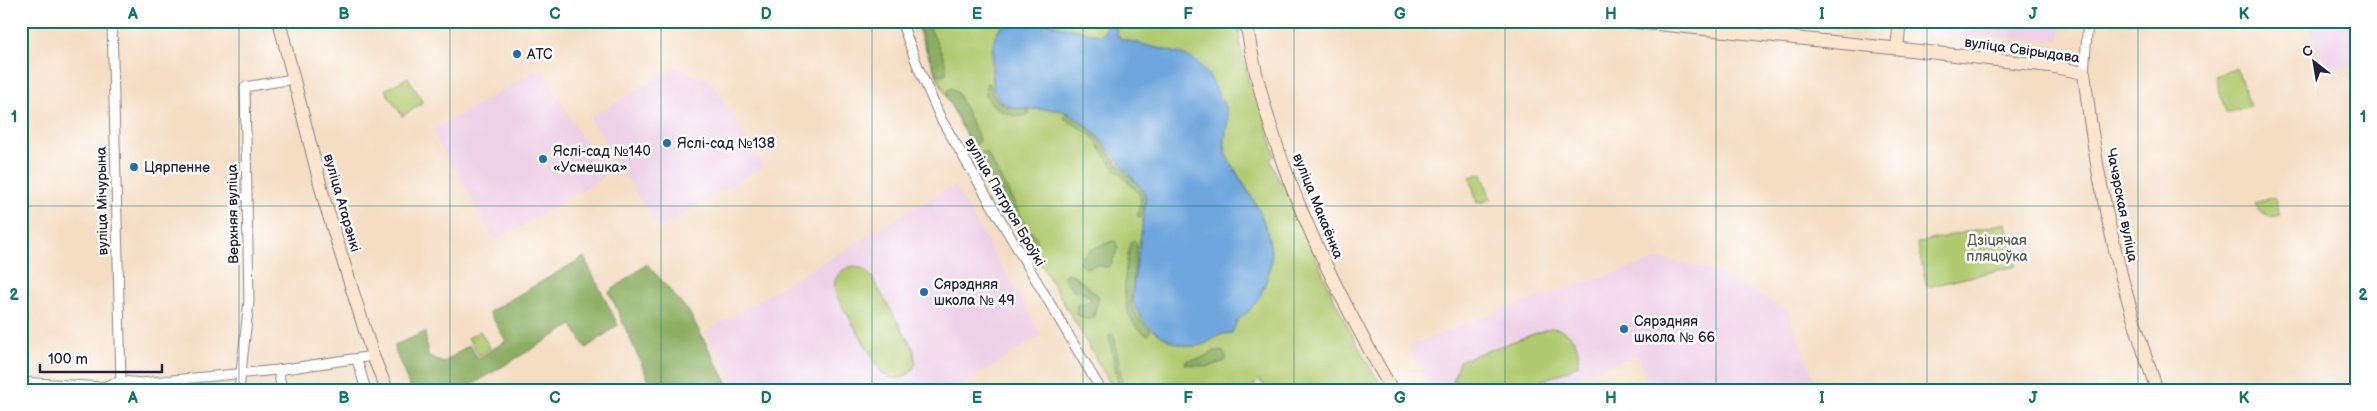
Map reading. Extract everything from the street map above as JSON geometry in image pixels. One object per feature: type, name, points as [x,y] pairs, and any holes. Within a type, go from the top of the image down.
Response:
[{"type":"main road","name":"вуліца Агарэнкі","points":[[279,21],[325,203],[373,356],[387,390]]},
{"type":"main road","name":"вуліца Макаёнка","points":[[1246,21],[1262,91],[1279,150],[1306,221],[1349,314],[1392,390]]},
{"type":"main road","name":"вуліца Свірыдава","points":[[1627,21],[1897,48],[2050,66],[2084,73]]},
{"type":"main road","points":[[1897,48],[1900,21]]},
{"type":"main road","name":"Чачэрская вуліца","points":[[2084,73],[2105,207],[2128,298],[2157,390]]},
{"type":"street","name":"вуліца Мічурына","points":[[112,21],[120,381]]},
{"type":"street","name":"вуліца Пятруся Броўкі","points":[[901,21],[918,67],[941,119],[1101,390]]},
{"type":"street","name":"Чачэрская вуліца","points":[[2084,73],[2088,21]]},
{"type":"street","name":"Верхняя вуліца","points":[[239,390],[249,301],[245,86],[293,79]]},
{"type":"street","points":[[21,382],[102,388],[120,381],[141,383],[241,372],[278,370],[357,360],[373,356]]},
{"type":"street","points":[[357,360],[366,390]]},
{"type":"street","points":[[278,370],[282,390]]},
{"type":"shaded area","points":[[1906,21],[2061,21],[2060,40],[1905,33]]},
{"type":"shaded area","points":[[2307,21],[2356,21],[2356,69],[2324,67]]},
{"type":"shaded area","points":[[675,67],[712,82],[763,167],[658,228],[590,118]]},
{"type":"shaded area","points":[[541,68],[605,177],[496,240],[432,131]]},
{"type":"shaded area","points":[[954,185],[1042,335],[954,390],[739,390],[705,332]]},
{"type":"shaded area","name":"Сярэдняя школа № 66","points":[[1659,259],[1716,271],[1788,311],[1818,390],[1651,390],[1639,358],[1634,356],[1538,390],[1433,390],[1408,347],[1500,310]]},
{"type":"green space","points":[[915,21],[1010,21],[997,32],[992,49],[993,80],[998,98],[1008,107],[1059,110],[1074,116],[1089,127],[1117,162],[1139,184],[1146,200],[1132,295],[1134,305],[1146,323],[1165,338],[1186,346],[1196,346],[1223,334],[1232,333],[1237,321],[1263,289],[1270,270],[1272,255],[1267,232],[1256,204],[1226,155],[1225,140],[1213,82],[1200,65],[1185,55],[1121,39],[1117,34],[1115,21],[1239,21],[1240,44],[1249,82],[1259,97],[1275,156],[1270,159],[1280,182],[1285,180],[1317,261],[1341,314],[1385,390],[1268,390],[1259,380],[1253,390],[1114,390],[969,141],[940,83]]},
{"type":"green space","points":[[917,21],[928,21],[943,55],[946,74],[938,75],[934,69]]},
{"type":"green space","points":[[1037,21],[1107,21],[1105,32],[1099,35]]},
{"type":"green space","points":[[2237,68],[2250,106],[2226,113],[2215,76]]},
{"type":"green space","points":[[408,77],[422,100],[421,104],[402,116],[385,90]]},
{"type":"green space","points":[[987,83],[990,84],[995,97],[1003,105],[1028,110],[1030,114],[1015,116],[992,104],[987,98],[985,90]]},
{"type":"green space","points":[[951,88],[957,92],[977,133],[979,142],[975,146],[971,143],[947,98],[947,91]]},
{"type":"green space","points":[[1066,113],[1091,130],[1115,162],[1142,189],[1145,201],[1141,218],[1137,216],[1141,199],[1138,192],[1114,168],[1091,135],[1064,118]]},
{"type":"green space","points":[[983,152],[987,153],[1024,221],[1036,237],[1037,242],[1034,245],[1029,242],[980,159],[979,155]]},
{"type":"green space","points":[[1482,173],[1491,200],[1477,203],[1470,177]]},
{"type":"green space","points":[[2274,197],[2280,215],[2265,215],[2255,203]]},
{"type":"green space","name":"Дзіцячая пляцоўка","points":[[2006,223],[2016,266],[1927,287],[1917,243]]},
{"type":"green space","points":[[1134,240],[1137,244],[1131,305],[1137,317],[1151,330],[1148,335],[1138,328],[1131,319],[1127,307],[1125,293],[1126,266],[1131,242]]},
{"type":"green space","points":[[1115,241],[1118,248],[1110,266],[1098,265],[1086,268],[1079,263],[1088,251]]},
{"type":"green space","points":[[584,257],[618,325],[586,348],[572,325],[463,390],[411,390],[396,353],[395,345],[425,332],[428,355],[443,363],[469,345],[478,358],[506,341],[489,312]]},
{"type":"green space","points":[[647,264],[689,312],[731,390],[653,390],[609,292]]},
{"type":"green space","points":[[854,266],[864,269],[871,276],[913,348],[916,363],[911,372],[902,378],[891,378],[882,373],[837,297],[834,286],[837,277],[844,270]]},
{"type":"green space","points":[[1066,273],[1072,274],[1099,296],[1093,319],[1085,319],[1076,314],[1077,304],[1081,302],[1088,304],[1091,300],[1088,295],[1073,290],[1064,278]]},
{"type":"green space","points":[[1550,328],[1564,331],[1573,339],[1578,351],[1578,365],[1562,373],[1515,390],[1457,390],[1453,382],[1459,361]]},
{"type":"green space","points":[[480,331],[490,348],[479,355],[468,338]]},
{"type":"green space","points":[[1111,334],[1114,336],[1122,381],[1119,387],[1109,337]]},
{"type":"green space","points":[[1215,351],[1223,352],[1227,358],[1225,361],[1207,367],[1185,364],[1187,360],[1199,359]]},
{"type":"water","points":[[1010,21],[1037,21],[1099,35],[1105,32],[1107,21],[1115,21],[1117,34],[1121,39],[1185,55],[1196,61],[1209,75],[1226,109],[1228,120],[1224,146],[1226,155],[1260,212],[1267,231],[1272,255],[1268,276],[1260,296],[1249,311],[1237,321],[1232,333],[1222,334],[1203,345],[1186,346],[1165,338],[1146,323],[1139,314],[1134,305],[1132,295],[1146,200],[1145,193],[1096,134],[1073,115],[1059,110],[1015,108],[1000,101],[993,89],[993,45],[997,32]]},
{"type":"place","name":"АТС","points":[[517,54]]},
{"type":"place","name":"Яслі-сад №138","points":[[667,143]]},
{"type":"place","name":"Яслі-сад №140 «Усмешка»","points":[[543,159]]},
{"type":"place","name":"Цярпенне","points":[[134,167]]},
{"type":"place","name":"Сярэдняя школа № 49","points":[[924,292]]},
{"type":"place","name":"Сярэдняя школа № 66","points":[[1624,329]]}]
